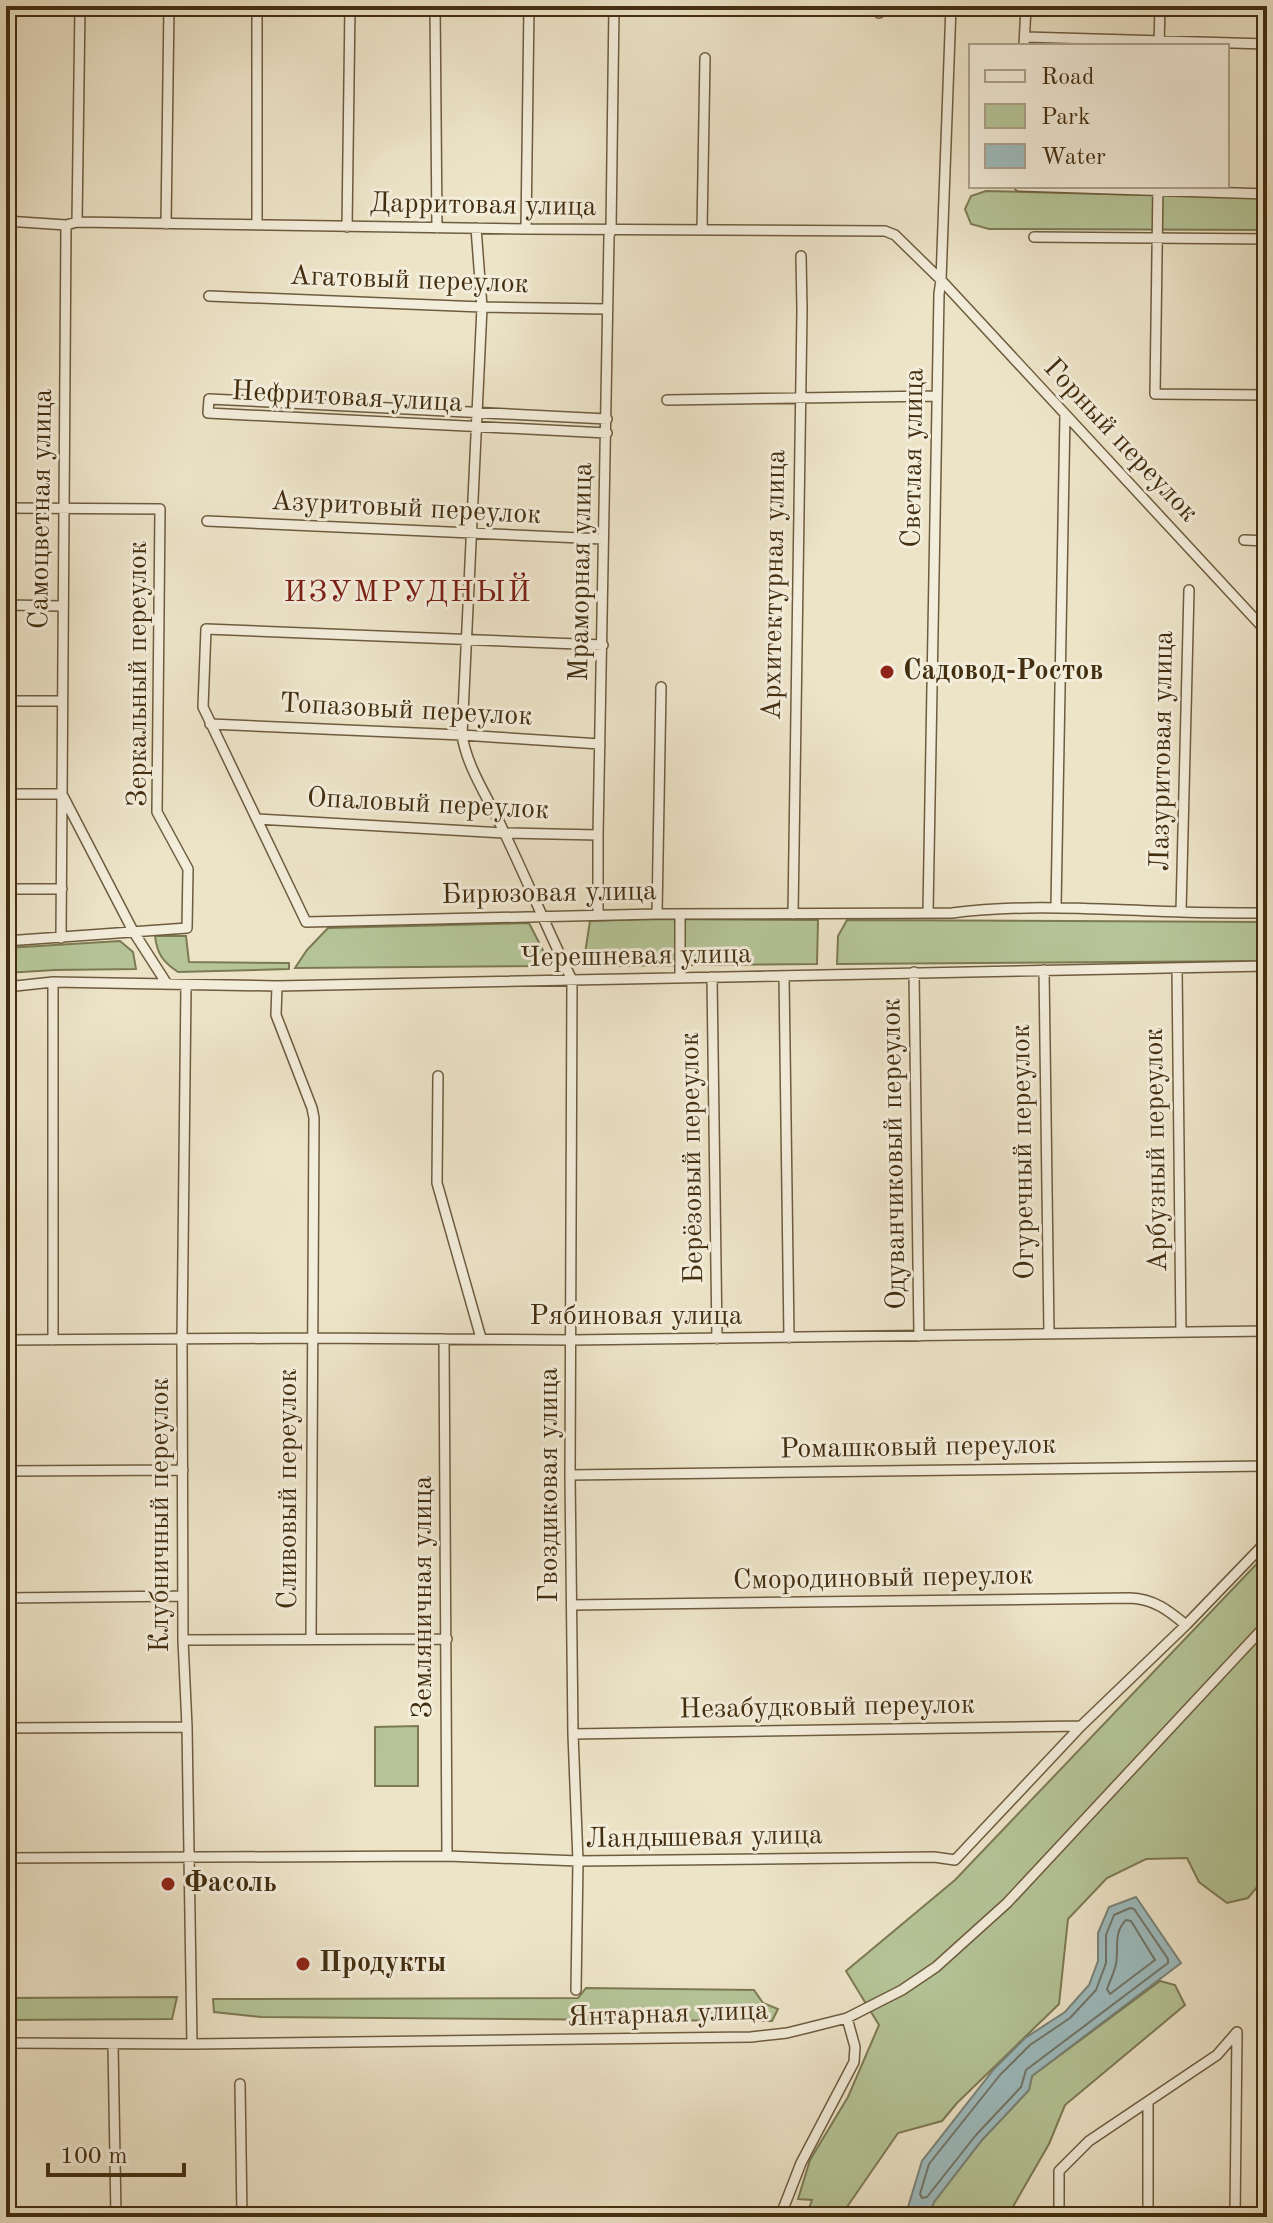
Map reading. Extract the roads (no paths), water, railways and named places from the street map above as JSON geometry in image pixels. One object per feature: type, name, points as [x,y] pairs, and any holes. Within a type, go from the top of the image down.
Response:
[{"type":"street","points":[[77,222],[80,6]]},
{"type":"street","points":[[166,224],[169,6]]},
{"type":"street","points":[[257,6],[257,225]]},
{"type":"street","points":[[347,227],[350,6]]},
{"type":"street","points":[[435,6],[437,228]]},
{"type":"street","points":[[526,229],[529,6]]},
{"type":"street","name":"Мраморная улица","points":[[598,915],[614,6]]},
{"type":"street","name":"Светлая улица","points":[[928,912],[939,294],[951,6]]},
{"type":"street","points":[[1026,6],[1025,42],[1267,44]]},
{"type":"street","points":[[1159,43],[1160,6]]},
{"type":"street","points":[[702,230],[705,58]]},
{"type":"street","points":[[1267,194],[1158,188],[1155,394],[1267,395]]},
{"type":"street","name":"Дарритовая улица","points":[[6,221],[66,225],[77,222],[885,231],[895,235],[941,280]]},
{"type":"street","name":"Самоцветная улица","points":[[61,938],[66,225]]},
{"type":"street","points":[[476,228],[482,307],[462,735],[464,751],[572,980]]},
{"type":"street","points":[[1034,237],[1267,239]]},
{"type":"street","name":"Архитектурная улица","points":[[793,914],[801,256]]},
{"type":"street","name":"Горный переулок","points":[[941,280],[1267,632]]},
{"type":"street","name":"Агатовый переулок","points":[[209,296],[607,309]]},
{"type":"street","points":[[667,400],[937,396]]},
{"type":"street","name":"Нефритовая улица","points":[[607,419],[209,399],[208,413],[607,433]]},
{"type":"street","points":[[1056,907],[1065,414]]},
{"type":"street","points":[[6,508],[65,508]]},
{"type":"street","name":"Зеркальный переулок","points":[[65,508],[160,509],[157,812],[188,869],[187,928],[133,931]]},
{"type":"street","name":"Азуритовый переулок","points":[[207,521],[603,539]]},
{"type":"street","points":[[1244,540],[1267,541]]},
{"type":"street","name":"Лазуритовая улица","points":[[1181,912],[1189,590]]},
{"type":"street","points":[[6,605],[62,606]]},
{"type":"street","points":[[257,819],[203,707],[206,629],[603,645]]},
{"type":"street","points":[[657,914],[661,687]]},
{"type":"street","points":[[6,701],[62,701]]},
{"type":"street","name":"Топазовый переулок","points":[[210,724],[600,744]]},
{"type":"street","points":[[6,794],[62,794]]},
{"type":"street","name":"Самоцветная улица","points":[[62,794],[133,931],[167,984]]},
{"type":"street","name":"Бирюзовая улица","points":[[257,819],[306,922],[657,914],[952,913],[995,908],[1056,907],[1267,913]]},
{"type":"street","name":"Опаловый переулок","points":[[257,819],[504,833],[598,835]]},
{"type":"street","points":[[6,889],[62,889]]},
{"type":"street","points":[[680,914],[680,978]]},
{"type":"street","points":[[6,941],[133,931]]},
{"type":"street","name":"Черешневая улица","points":[[6,987],[53,982],[277,986],[1267,966]]},
{"type":"street","name":"Арбузный переулок","points":[[1177,968],[1181,1332]]},
{"type":"street","name":"Огуречный переулок","points":[[1044,970],[1049,1334]]},
{"type":"street","name":"Одуванчиковый переулок","points":[[914,972],[919,1336]]},
{"type":"street","points":[[784,976],[789,1338]]},
{"type":"street","name":"Берёзовый переулок","points":[[712,977],[717,1339]]},
{"type":"street","name":"Гвоздиковая улица","points":[[572,980],[570,1475],[578,1861],[576,1990]]},
{"type":"street","points":[[53,982],[53,1340]]},
{"type":"street","name":"Клубничный переулок","points":[[186,986],[183,1640],[192,2044]]},
{"type":"street","name":"Сливовый переулок","points":[[277,986],[276,1015],[314,1118],[311,1639]]},
{"type":"street","points":[[438,1076],[437,1183],[481,1338]]},
{"type":"street","name":"Рябиновая улица","points":[[6,1340],[717,1339],[1267,1331]]},
{"type":"street","name":"Земляничная улица","points":[[444,1339],[447,1856]]},
{"type":"street","name":"Ромашковый переулок","points":[[570,1475],[1267,1466]]},
{"type":"street","points":[[6,1471],[183,1470]]},
{"type":"street","name":"Ландышевая улица","points":[[6,1858],[447,1856],[578,1861],[934,1857],[955,1860],[1081,1726],[1186,1625],[1267,1541]]},
{"type":"street","points":[[6,1598],[183,1596]]},
{"type":"street","name":"Смородиновый переулок","points":[[572,1605],[1130,1598],[1147,1599],[1168,1610],[1186,1625]]},
{"type":"street","name":"Янтарная улица","points":[[6,2043],[192,2044],[751,2037],[787,2033],[847,2018],[902,1990],[936,1967],[1007,1903],[1267,1624]]},
{"type":"street","points":[[183,1640],[447,1639]]},
{"type":"street","name":"Незабудковый переулок","points":[[573,1734],[1081,1726]]},
{"type":"street","points":[[6,1728],[187,1727]]},
{"type":"street","points":[[780,2217],[801,2163],[854,2062],[855,2047],[847,2018]]},
{"type":"street","points":[[1059,2217],[1059,2171],[1089,2141],[1217,2055],[1237,2032],[1235,2217]]},
{"type":"street","points":[[113,2044],[116,2217]]},
{"type":"street","points":[[240,2084],[242,2217]]},
{"type":"street","points":[[1148,2103],[1148,2217]]},
{"type":"water","points":[[1136,1897],[1181,1963],[1032,2076],[1029,2090],[982,2140],[934,2202],[928,2217],[905,2217],[922,2161],[994,2069],[1025,2038],[1065,2012],[1089,1985],[1098,1961],[1098,1933],[1109,1907]]},
{"type":"place","name":"Садовод-Ростов","points":[[887,672]]},
{"type":"place","name":"Фасоль","points":[[168,1884]]},
{"type":"place","name":"Продукты","points":[[303,1964]]},
{"type":"district","name":"ИЗУМРУДНЫЙ","points":[[408,593]]}]
